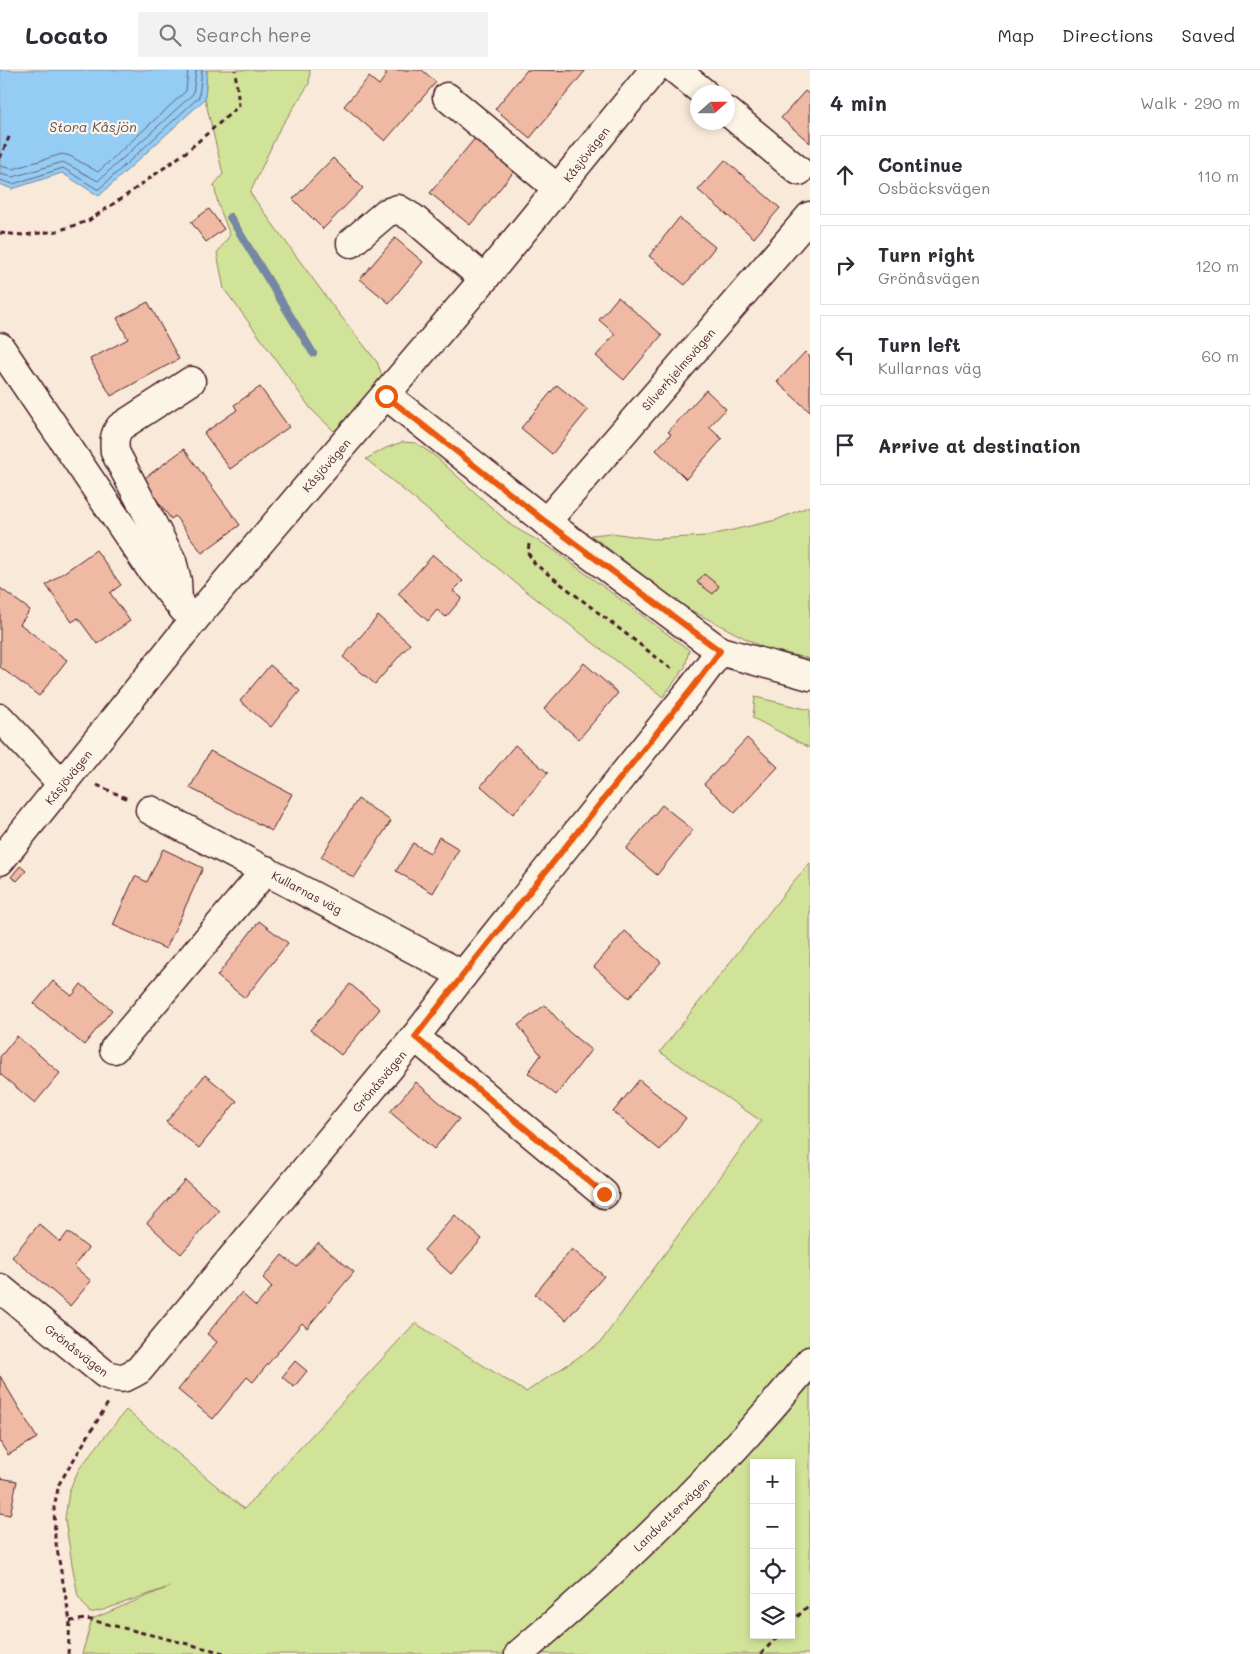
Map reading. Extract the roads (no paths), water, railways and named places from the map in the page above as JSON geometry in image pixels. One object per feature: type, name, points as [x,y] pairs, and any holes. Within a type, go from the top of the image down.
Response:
[{"type":"street","name":"Kåsjövägen","points":[[0,861],[68,776],[186,611],[386,396],[654,70]]},
{"type":"street","points":[[676,70],[694,85]]},
{"type":"street","points":[[447,97],[558,189]]},
{"type":"street","points":[[735,118],[799,171]]},
{"type":"street","points":[[351,242],[386,213],[398,209],[414,218],[484,279]]},
{"type":"street","name":"Silverhjelmsvägen","points":[[546,522],[810,216]]},
{"type":"street","points":[[0,347],[150,568],[186,611]]},
{"type":"street","points":[[186,611],[172,561],[115,452],[114,442],[120,427],[191,381]]},
{"type":"street","points":[[386,396],[546,522],[720,651],[810,676]]},
{"type":"street","name":"Grönåsvägen","points":[[0,1288],[105,1374],[118,1379],[127,1377],[139,1370],[415,1037],[720,651]]},
{"type":"street","points":[[0,718],[68,776]]},
{"type":"street","name":"Kullarnas väg","points":[[150,810],[463,975]]},
{"type":"street","points":[[114,1049],[266,870]]},
{"type":"street","points":[[415,1037],[604,1194]]},
{"type":"street","name":"Landvettervägen","points":[[519,1654],[579,1601],[698,1488],[785,1393],[810,1361]]},
{"type":"water","name":"Stora Kåsjön","points":[[0,70],[207,70],[205,99],[99,196],[62,173],[12,189],[0,184]]},
{"type":"waterway","points":[[230,217],[313,353]]}]
